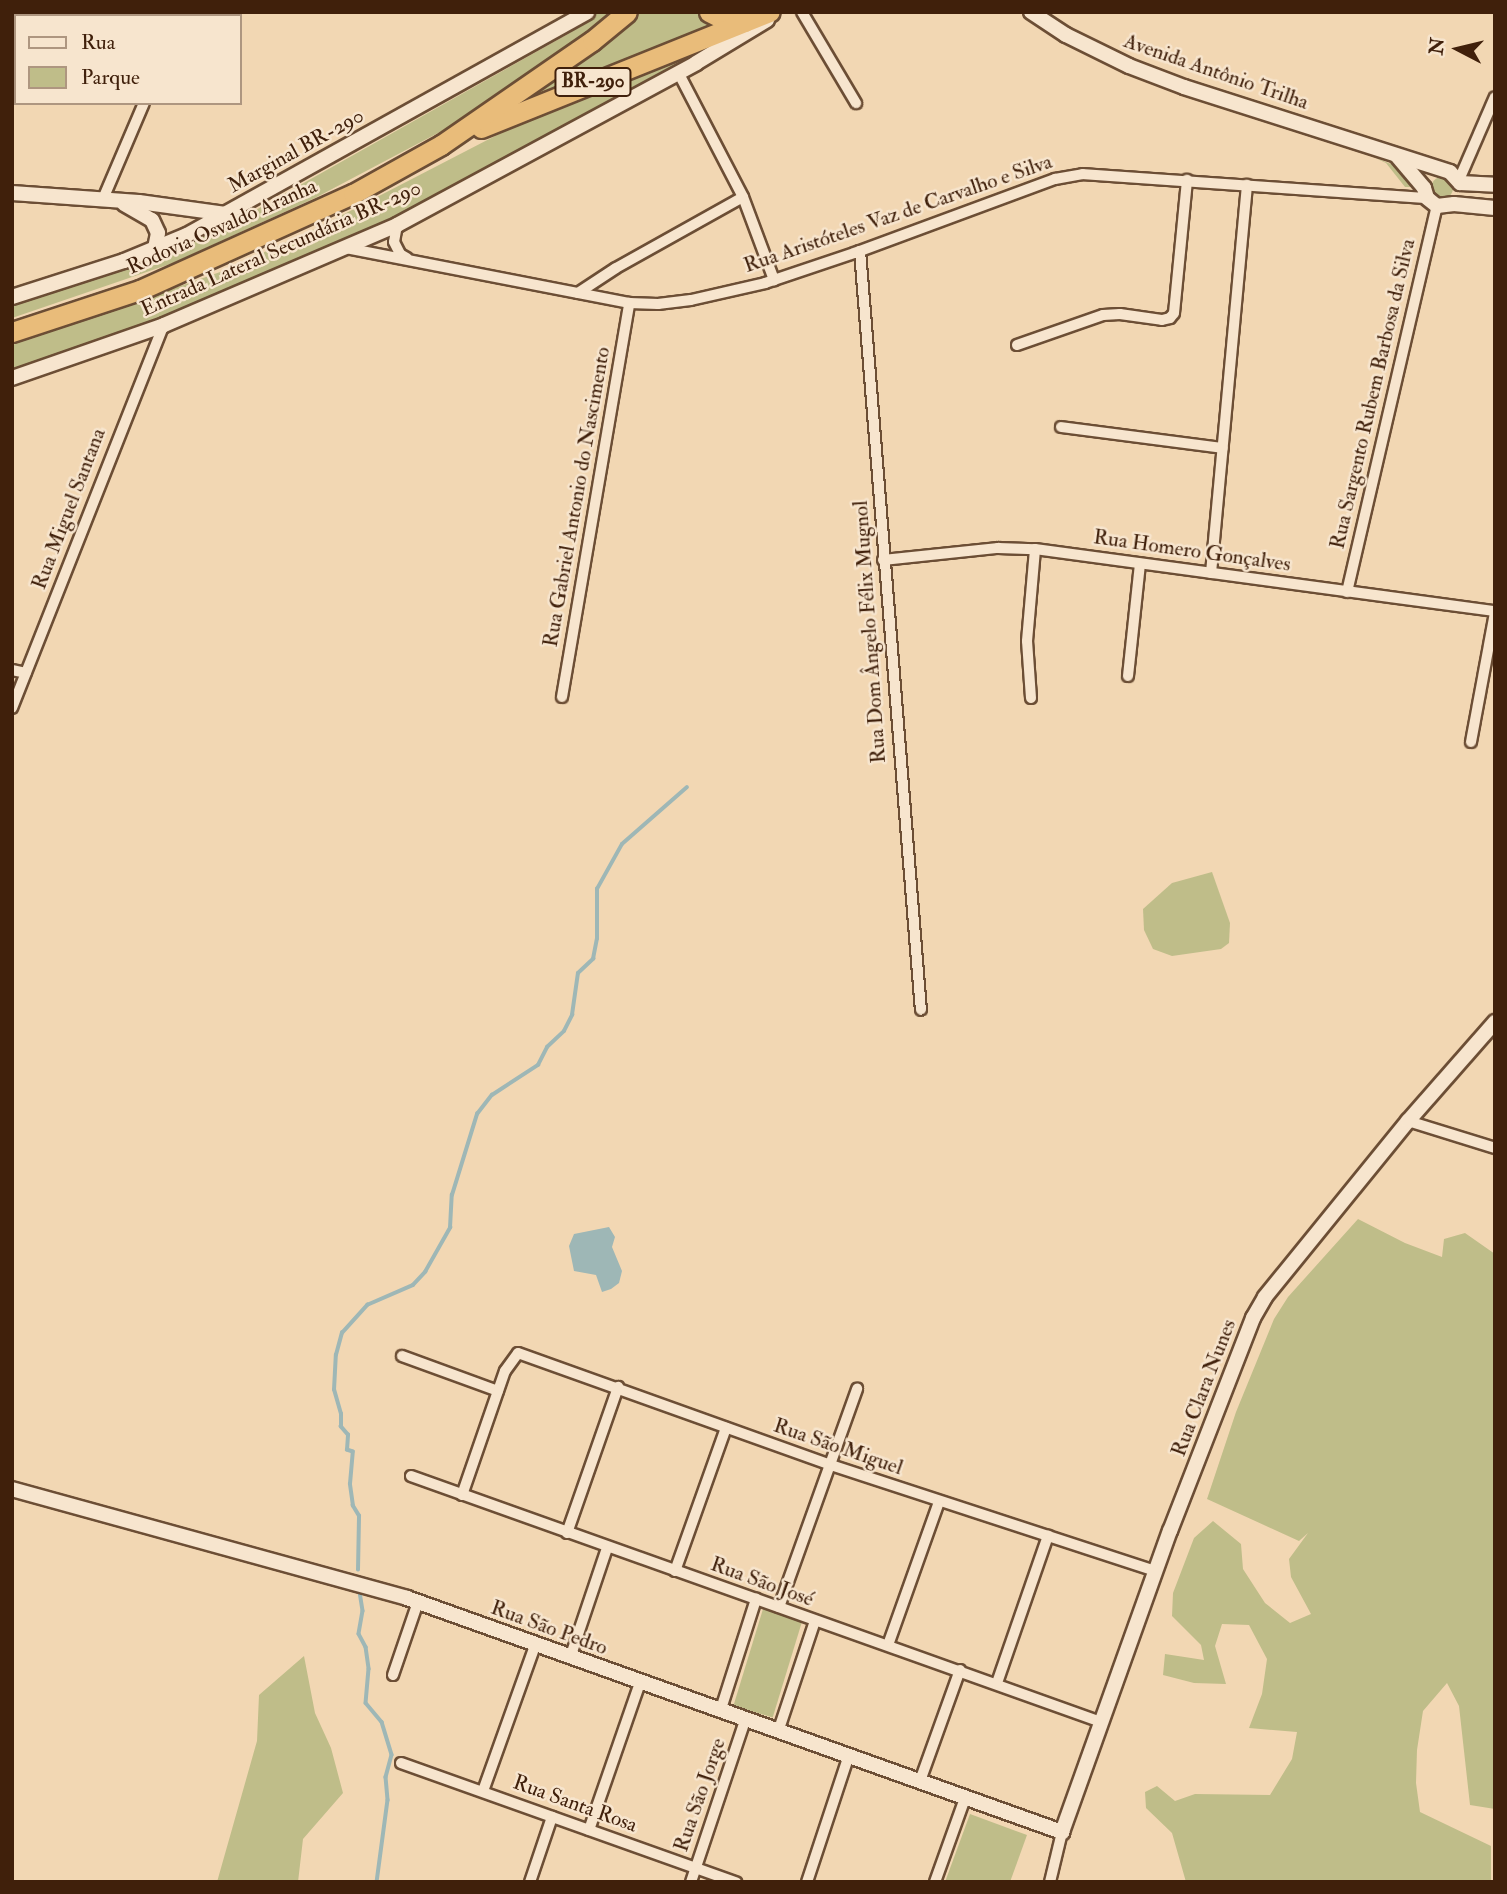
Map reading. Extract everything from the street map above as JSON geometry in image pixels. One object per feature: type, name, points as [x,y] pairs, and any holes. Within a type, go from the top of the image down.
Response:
[{"type":"highway","name":"Rodovia Osvaldo Aranha","points":[[12,332],[140,290],[353,194],[441,145],[592,40],[627,12]]},
{"type":"highway","points":[[709,12],[727,21],[747,22]]},
{"type":"highway","name":"Rodovia Osvaldo Aranha","points":[[441,145],[770,12]]},
{"type":"main road","name":"Marginal BR-290","points":[[12,296],[155,249],[226,214],[587,12]]},
{"type":"main road","name":"Entrada Lateral Secundária BR-290","points":[[12,378],[164,325],[397,225],[678,72],[750,31],[776,12]]},
{"type":"main road","name":"Avenida Antônio Trilha","points":[[1031,12],[1089,48],[1184,87],[1395,153],[1450,172],[1459,181],[1495,185]]},
{"type":"main road","points":[[1395,153],[1429,198],[1454,204],[1495,208]]},
{"type":"main road","points":[[1429,198],[1430,176],[1441,170]]},
{"type":"main road","points":[[1454,204],[1460,195],[1459,181]]},
{"type":"main road","points":[[12,193],[110,200],[226,214]]},
{"type":"main road","points":[[110,200],[152,220],[158,233],[155,249]]},
{"type":"main road","name":"Rua Clara Nunes","points":[[1062,1832],[1155,1572],[1237,1357],[1265,1297],[1408,1121],[1495,1021]]},
{"type":"main road","name":"Rua São Pedro","points":[[12,1489],[277,1560],[418,1602],[1062,1832]]},
{"type":"street","points":[[802,12],[856,103]]},
{"type":"street","points":[[678,72],[743,197],[774,280]]},
{"type":"street","points":[[1459,181],[1495,97]]},
{"type":"street","points":[[110,200],[143,105]]},
{"type":"street","name":"Rua Aristóteles Vaz de Carvalho e Silva","points":[[346,248],[629,303],[691,300],[774,280],[1055,179],[1083,174],[1429,198]]},
{"type":"street","points":[[1017,345],[1104,315],[1120,314],[1162,320],[1174,313],[1187,180]]},
{"type":"street","points":[[1212,573],[1247,185]]},
{"type":"street","points":[[578,293],[616,268],[743,197]]},
{"type":"street","name":"Rua Sargento Rubem Barbosa da Silva","points":[[1347,592],[1429,198]]},
{"type":"street","points":[[397,225],[394,234],[396,248],[409,260]]},
{"type":"street","name":"Rua Dom Ângelo Félix Mugnol","points":[[860,251],[921,1010]]},
{"type":"street","name":"Rua Gabriel Antonio do Nascimento","points":[[562,697],[629,303]]},
{"type":"street","name":"Rua Miguel Santana","points":[[12,708],[164,325]]},
{"type":"street","points":[[1061,427],[1223,448]]},
{"type":"street","name":"Rua Homero Gonçalves","points":[[883,560],[998,548],[1035,550],[1495,612]]},
{"type":"street","points":[[1031,698],[1027,629],[1035,550]]},
{"type":"street","points":[[1128,676],[1139,564]]},
{"type":"street","points":[[1471,742],[1495,612]]},
{"type":"street","points":[[12,670],[26,673]]},
{"type":"street","points":[[1408,1121],[1495,1148]]},
{"type":"street","name":"Rua São Miguel","points":[[498,1391],[512,1357],[518,1353],[526,1354],[831,1465],[1155,1572]]},
{"type":"street","points":[[402,1356],[498,1391],[462,1495]]},
{"type":"street","points":[[567,1533],[618,1387]]},
{"type":"street","points":[[779,1607],[857,1389]]},
{"type":"street","points":[[675,1571],[726,1428]]},
{"type":"street","name":"Rua São José","points":[[411,1476],[1101,1722]]},
{"type":"street","points":[[888,1645],[939,1502]]},
{"type":"street","points":[[997,1683],[1048,1536]]},
{"type":"street","points":[[570,1658],[607,1548]]},
{"type":"street","points":[[720,1712],[756,1599]]},
{"type":"street","points":[[393,1675],[418,1602]]},
{"type":"street","points":[[778,1732],[815,1621]]},
{"type":"street","points":[[483,1791],[535,1646]]},
{"type":"street","points":[[920,1781],[960,1670]]},
{"type":"street","points":[[589,1830],[640,1683]]},
{"type":"street","name":"Rua São Jorge","points":[[691,1882],[745,1721]]},
{"type":"street","points":[[807,1882],[849,1755]]},
{"type":"street","name":"Rua Santa Rosa","points":[[401,1763],[736,1882]]},
{"type":"street","points":[[934,1882],[965,1798]]},
{"type":"street","points":[[530,1882],[552,1817]]},
{"type":"street","points":[[1050,1882],[1062,1832]]},
{"type":"green space","points":[[599,12],[617,12],[474,114],[315,198],[173,263],[12,318],[12,305],[190,242],[245,216],[568,34]]},
{"type":"green space","points":[[632,12],[698,12],[716,22],[516,105]]},
{"type":"green space","points":[[726,40],[353,240],[179,313],[12,369],[12,345],[223,271],[321,226],[557,104]]},
{"type":"green space","points":[[1371,156],[1401,168],[1412,187],[1405,187],[1386,163]]},
{"type":"green space","points":[[1442,177],[1450,180],[1453,188],[1450,196],[1442,199],[1434,196],[1431,188],[1434,180]]},
{"type":"green space","points":[[1212,872],[1230,923],[1229,943],[1221,949],[1172,956],[1153,949],[1144,930],[1143,909],[1172,883]]},
{"type":"green space","points":[[1358,1219],[1405,1243],[1442,1257],[1444,1239],[1465,1233],[1495,1254],[1495,1809],[1470,1805],[1459,1706],[1447,1683],[1423,1711],[1417,1750],[1416,1783],[1420,1812],[1491,1846],[1491,1882],[1186,1882],[1172,1833],[1146,1808],[1145,1792],[1157,1786],[1175,1801],[1195,1794],[1270,1795],[1292,1759],[1297,1732],[1249,1728],[1262,1694],[1267,1659],[1249,1625],[1222,1624],[1215,1646],[1226,1684],[1194,1683],[1163,1675],[1165,1654],[1204,1660],[1201,1645],[1172,1616],[1173,1593],[1194,1538],[1213,1521],[1241,1544],[1243,1569],[1265,1603],[1290,1623],[1311,1614],[1291,1577],[1289,1559],[1308,1533],[1299,1541],[1207,1499],[1236,1412],[1274,1319],[1288,1297]]},
{"type":"green space","points":[[763,1609],[802,1621],[773,1718],[733,1706]]},
{"type":"green space","points":[[304,1656],[315,1713],[331,1748],[343,1793],[303,1839],[298,1882],[217,1882],[257,1741],[259,1695]]},
{"type":"green space","points":[[970,1814],[1027,1835],[1010,1882],[945,1882]]},
{"type":"water","points":[[609,1227],[615,1237],[612,1247],[622,1271],[619,1283],[602,1292],[596,1275],[574,1271],[569,1246],[574,1234]]},
{"type":"waterway","points":[[358,1570],[359,1516],[353,1506],[350,1484],[353,1452],[347,1450],[348,1435],[341,1427],[341,1414],[334,1390],[336,1355],[342,1333],[367,1305],[413,1285],[425,1272],[450,1228],[452,1195],[477,1114],[492,1095],[538,1065],[547,1047],[564,1031],[572,1015],[578,973],[593,959],[597,939],[597,889],[622,844],[687,787]]},
{"type":"waterway","points":[[360,1592],[363,1611],[359,1634],[366,1647],[369,1669],[366,1703],[382,1722],[392,1755],[386,1777],[388,1800],[377,1882]]}]
